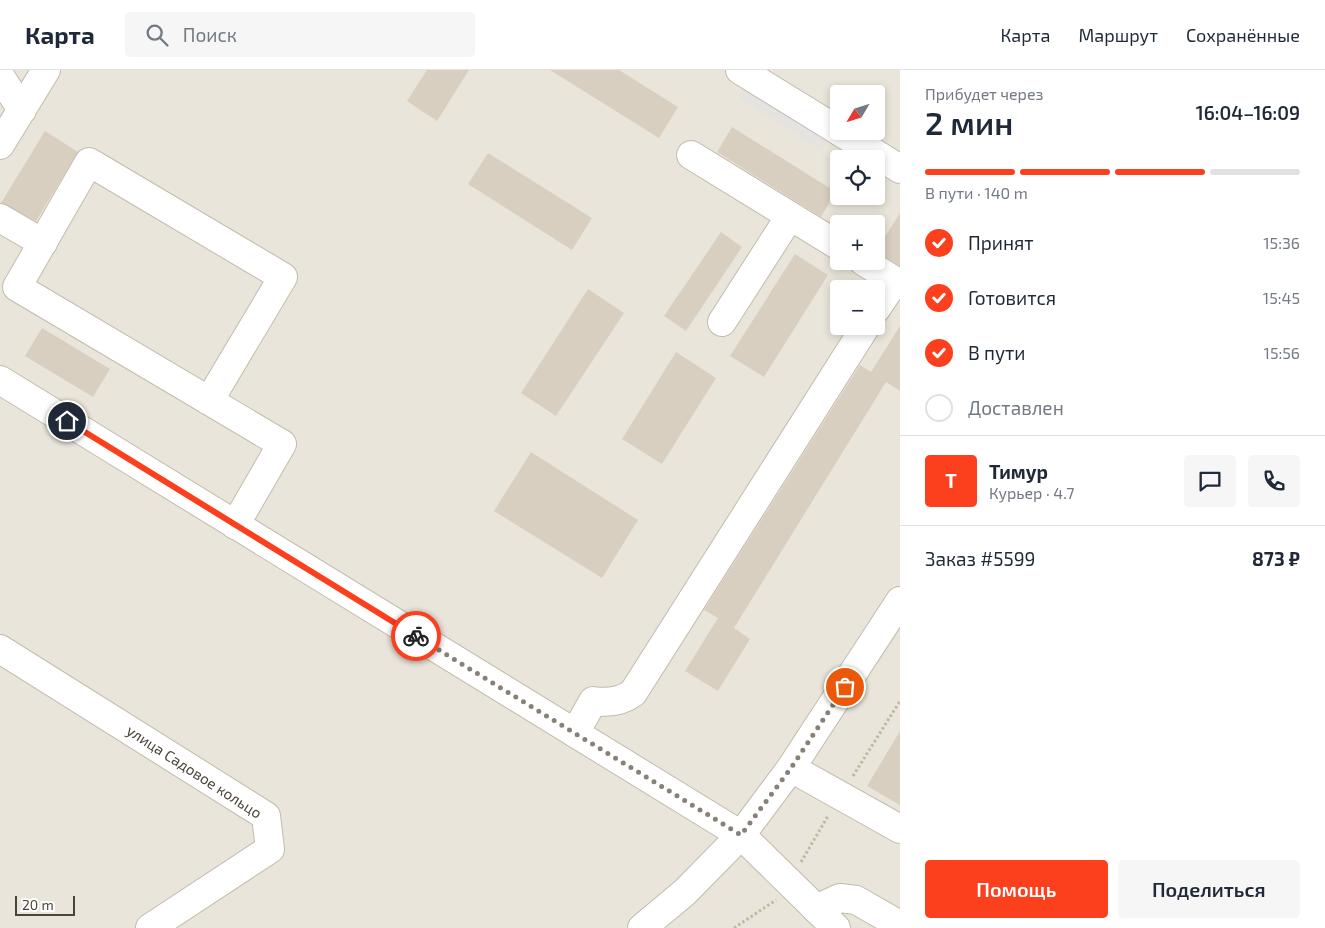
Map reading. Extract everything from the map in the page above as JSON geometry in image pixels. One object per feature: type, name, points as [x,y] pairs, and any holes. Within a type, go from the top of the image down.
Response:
[{"type":"street","points":[[0,145],[46,70]]},
{"type":"street","points":[[740,70],[830,125]]},
{"type":"street","points":[[0,76],[22,110]]},
{"type":"street","points":[[853,140],[900,169]]},
{"type":"street","points":[[691,155],[830,240]]},
{"type":"street","points":[[208,401],[283,277],[89,162],[17,287],[208,401],[282,444],[235,524]]},
{"type":"street","points":[[722,322],[790,216]]},
{"type":"street","points":[[0,218],[43,243]]},
{"type":"street","points":[[878,270],[897,282],[885,297]]},
{"type":"street","points":[[575,734],[593,701],[604,703],[616,701],[626,698],[633,693],[860,335]]},
{"type":"street","points":[[0,380],[741,835],[836,928]]},
{"type":"street","points":[[642,928],[685,892],[741,835],[791,768],[900,601]]},
{"type":"street","name":"улица Садовое кольцо","points":[[0,649],[266,816],[270,849],[150,928]]},
{"type":"street","points":[[791,768],[900,829]]},
{"type":"street","points":[[816,909],[840,898],[856,900],[900,925]]},
{"type":"path","points":[[734,928],[780,897],[789,882]]},
{"type":"shaded area","points":[[0,70],[900,70],[900,928],[0,928]]},
{"type":"shaded area","points":[[742,85],[830,139],[818,148],[741,99]]},
{"type":"building","points":[[427,70],[469,70],[437,121],[407,101]]},
{"type":"building","points":[[550,70],[619,70],[678,107],[659,138]]},
{"type":"building","points":[[732,127],[830,188],[830,202],[821,217],[717,152]]},
{"type":"building","points":[[45,131],[78,152],[36,221],[1,203]]},
{"type":"building","points":[[488,153],[592,218],[572,250],[468,184]]},
{"type":"building","points":[[900,213],[900,266],[885,257],[885,237]]},
{"type":"building","points":[[721,232],[742,247],[686,331],[664,316]]},
{"type":"building","points":[[795,254],[828,275],[764,377],[730,356]]},
{"type":"building","points":[[588,289],[624,313],[556,416],[521,393]]},
{"type":"building","points":[[900,326],[900,391],[886,382],[734,628],[750,639],[718,691],[685,671],[718,618],[704,610],[860,365],[871,372]]},
{"type":"building","points":[[42,328],[110,369],[93,397],[25,356]]},
{"type":"building","points":[[676,352],[716,378],[662,464],[622,439]]},
{"type":"building","points":[[531,452],[638,520],[602,578],[494,511]]},
{"type":"building","points":[[900,731],[900,805],[867,786]]},
{"type":"way so far","points":[[416,636],[741,835],[791,768],[845,687]]},
{"type":"route","points":[[67,421],[416,636]]}]
